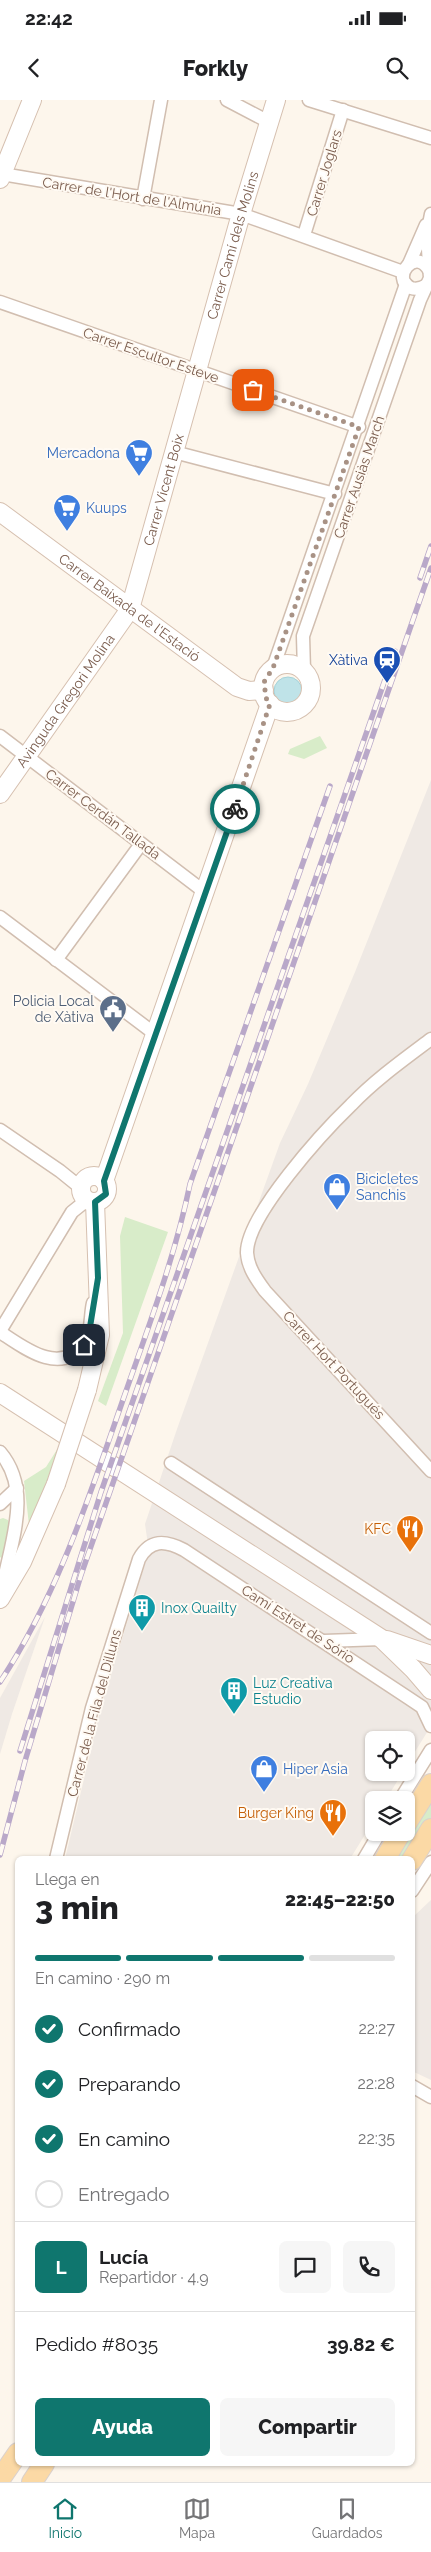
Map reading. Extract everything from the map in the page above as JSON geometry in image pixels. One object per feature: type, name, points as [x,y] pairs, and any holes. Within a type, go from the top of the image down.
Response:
[{"type":"main road","points":[[415,1809],[428,1788]]},
{"type":"main road","points":[[414,1856],[431,1829]]},
{"type":"main road","points":[[387,1856],[396,1841]]},
{"type":"main road","points":[[0,2479],[15,2457]]},
{"type":"main road","points":[[32,2482],[43,2466]]},
{"type":"street","points":[[1,176],[32,100]]},
{"type":"street","points":[[143,199],[161,100]]},
{"type":"street","points":[[227,100],[269,122]]},
{"type":"street","name":"Carrer Camí dels Molins","points":[[197,371],[241,214],[276,100]]},
{"type":"street","points":[[309,100],[431,138]]},
{"type":"street","name":"Carrer Joglars","points":[[304,235],[343,110]]},
{"type":"street","name":"Carrer de l'Hort de l'Almúnia","points":[[1,176],[241,214],[406,273]]},
{"type":"street","name":"Carrer Ausiàs March","points":[[273,668],[359,427],[406,273],[422,231],[429,219]]},
{"type":"street","name":"Carrer Ausiàs March","points":[[304,671],[303,636],[430,276],[429,219]]},
{"type":"street","points":[[421,262],[430,276],[419,289],[406,273],[421,262]]},
{"type":"street","name":"Carrer Escultor Esteve","points":[[0,302],[359,427]]},
{"type":"street","name":"Carrer Vicent Boix","points":[[130,609],[197,371]]},
{"type":"street","points":[[174,452],[335,494]]},
{"type":"street","name":"Carrer Baixada de l'Estació","points":[[0,512],[237,687],[267,697]]},
{"type":"street","name":"Avinguda Gregori Molina","points":[[0,794],[130,609]]},
{"type":"street","points":[[98,1278],[89,1333],[84,1345],[71,1354],[55,1360],[35,1354],[0,1332],[72,1212],[87,1197],[106,1194],[104,1181],[206,893],[267,697],[267,674],[273,668],[289,664],[304,671],[311,685],[306,702],[293,711],[277,709],[267,697]]},
{"type":"street","name":"Carrer Cerdán Tallada","points":[[0,736],[206,893]]},
{"type":"street","points":[[56,960],[141,844]]},
{"type":"street","points":[[0,917],[155,1034]]},
{"type":"street","name":"Carrer Hort Portugués","points":[[431,1040],[378,1080],[351,1105],[315,1144],[276,1192],[260,1218],[247,1253],[250,1267],[265,1291],[431,1471]]},
{"type":"street","points":[[0,1130],[60,1171],[87,1197],[98,1278],[100,1335],[87,1390],[56,1484],[28,1548],[0,1599]]},
{"type":"street","points":[[0,1393],[378,1637],[413,1669],[431,1690]]},
{"type":"street","points":[[0,1452],[12,1471],[17,1488],[16,1517],[0,1599]]},
{"type":"street","points":[[171,1463],[431,1633]]},
{"type":"street","points":[[0,1504],[17,1488]]},
{"type":"street","name":"Camí Estret de Sório","points":[[152,1544],[166,1542],[184,1550],[324,1641],[422,1707],[431,1726]]},
{"type":"street","name":"Carrer de la Fila del Dilluns","points":[[57,1856],[92,1708],[139,1559],[147,1547],[152,1544]]},
{"type":"street","points":[[324,1641],[378,1637],[431,1655]]},
{"type":"street","points":[[406,1791],[431,1750]]},
{"type":"street","points":[[415,1794],[428,1788]]},
{"type":"street","points":[[366,1856],[375,1841]]},
{"type":"street","points":[[415,1886],[431,1862]]},
{"type":"street","points":[[415,2088],[431,2097]]},
{"type":"shaded area","points":[[431,780],[431,1726],[415,1752],[415,1731],[365,1731],[365,1781],[397,1781],[391,1791],[365,1791],[365,1835],[352,1856],[66,1856],[102,1703],[149,1552],[145,1524],[177,1429],[280,1143],[308,1084],[355,972]]},
{"type":"shaded area","points":[[45,1617],[12,1714],[0,1754],[0,1698]]},
{"type":"shaded area","points":[[431,1900],[431,2080],[415,2072],[415,1915]]},
{"type":"green space","points":[[320,736],[327,748],[304,759],[288,754],[290,749]]},
{"type":"green space","points":[[125,1217],[168,1232],[106,1406],[98,1401],[123,1333],[120,1236]]},
{"type":"green space","points":[[58,1448],[60,1449],[29,1525],[24,1481],[46,1467]]},
{"type":"green space","points":[[0,1519],[8,1520],[10,1526],[3,1559],[0,1557]]},
{"type":"green space","points":[[431,1796],[431,1818],[408,1856],[395,1856],[404,1841],[415,1841],[415,1823]]},
{"type":"water","points":[[288,677],[298,681],[302,691],[298,701],[288,705],[278,701],[274,691],[278,681]]},
{"type":"railway","points":[[420,578],[431,546]]},
{"type":"railway","points":[[0,1855],[25,1761],[81,1575],[431,568]]},
{"type":"railway","points":[[20,1751],[101,1492],[395,651]]},
{"type":"railway","points":[[0,1682],[40,1614],[86,1506],[161,1290],[177,1238],[190,1184],[330,786]]},
{"type":"way so far","points":[[235,809],[270,704],[266,698],[264,682],[267,674],[273,668],[359,427],[253,390]]},
{"type":"place","name":"Mercadona","points":[[139,477]]},
{"type":"place","name":"Kuups","points":[[67,532]]},
{"type":"place","name":"Xàtiva","points":[[387,684]]},
{"type":"place","name":"Policia Local de Xàtiva","points":[[113,1033]]},
{"type":"place","name":"Bicicletes Sanchis","points":[[337,1211]]},
{"type":"place","name":"KFC","points":[[410,1553]]},
{"type":"place","name":"Inox Quailty","points":[[142,1632]]},
{"type":"place","name":"Luz Creativa Estudio","points":[[234,1715]]},
{"type":"place","name":"Hiper Asia","points":[[264,1793]]},
{"type":"place","name":"Burger King","points":[[333,1837]]},
{"type":"route","points":[[84,1345],[89,1333],[98,1278],[95,1202],[106,1194],[107,1189],[104,1181],[235,809]]}]
